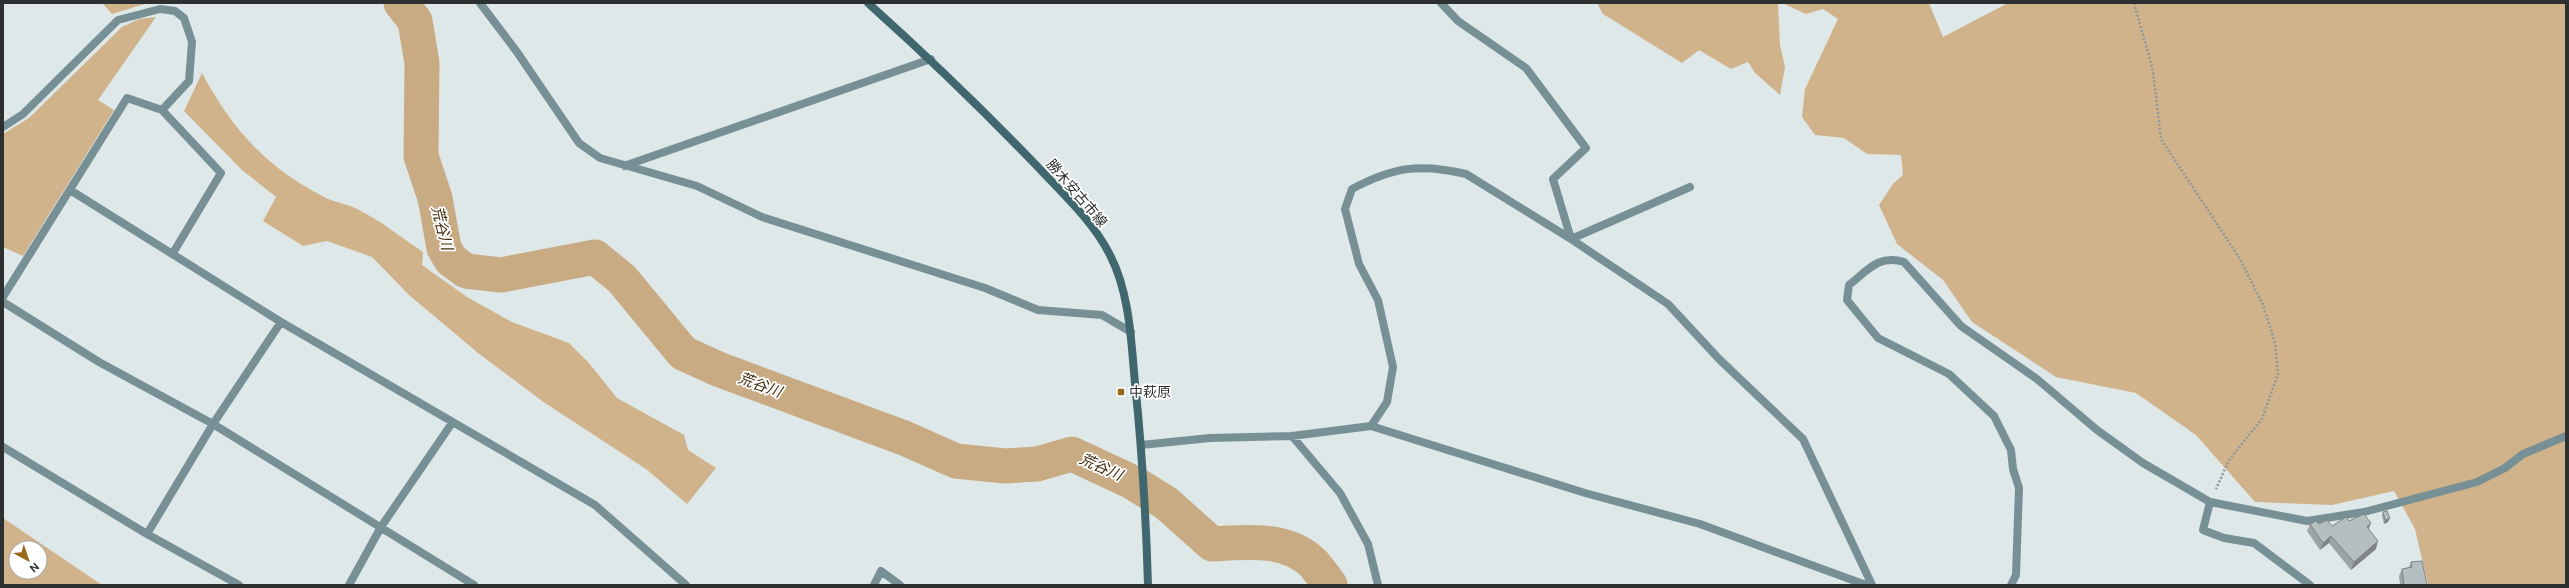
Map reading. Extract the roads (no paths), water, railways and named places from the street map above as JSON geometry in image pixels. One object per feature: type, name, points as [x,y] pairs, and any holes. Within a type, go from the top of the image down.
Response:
[{"type":"main road","name":"勝木安古市線","points":[[868,3],[930,59],[1070,200],[1111,255],[1123,292],[1130,332],[1141,445],[1146,519],[1148,585]]},
{"type":"street","points":[[480,3],[517,52],[579,143],[600,158],[697,186],[762,217],[984,288],[1038,310],[1102,315],[1130,332]]},
{"type":"street","points":[[1440,3],[1458,21],[1526,68],[1586,148],[1553,179],[1571,239]]},
{"type":"street","points":[[3,127],[23,114],[62,73],[118,20],[160,9],[175,11],[184,18],[192,42],[189,80],[162,110]]},
{"type":"street","points":[[624,166],[930,59]]},
{"type":"street","points":[[3,297],[127,98],[162,110],[221,173],[173,253]]},
{"type":"street","points":[[1371,426],[1387,402],[1393,367],[1378,300],[1359,264],[1345,209],[1352,189],[1398,169],[1449,170],[1466,174],[1571,239],[1668,304],[1719,359],[1803,439],[1872,585]]},
{"type":"street","points":[[1571,239],[1690,187]]},
{"type":"street","points":[[70,190],[173,253],[281,322],[595,505],[686,585]]},
{"type":"street","points":[[2011,585],[2016,575],[2019,488],[2013,469],[2011,450],[1994,416],[1949,374],[1878,338],[1846,300],[1849,285],[1875,264],[1891,258],[1904,262],[1961,326],[2036,379],[2097,430],[2143,463],[2210,502],[2307,521],[2364,512],[2477,482],[2505,468],[2523,454],[2566,436]]},
{"type":"street","points":[[3,302],[99,362],[213,424],[474,585]]},
{"type":"street","points":[[147,534],[213,424],[281,322]]},
{"type":"street","points":[[349,585],[381,527],[452,423]]},
{"type":"street","points":[[1141,445],[1210,438],[1292,436],[1371,426],[1585,493],[1700,524],[1866,585]]},
{"type":"street","points":[[1292,436],[1340,493],[1368,544],[1378,585]]},
{"type":"street","points":[[3,447],[147,534],[239,585]]},
{"type":"street","points":[[2210,502],[2203,530],[2224,538],[2254,543],[2310,585]]},
{"type":"street","points":[[874,585],[880,571],[900,585]]},
{"type":"waterway","name":"荒谷川","points":[[401,3],[415,21],[422,63],[421,156],[435,198],[444,248],[451,260],[466,271],[501,275],[595,257],[622,279],[683,353],[718,369],[904,438],[956,461],[1005,466],[1037,464],[1072,454],[1132,482],[1166,503],[1212,544],[1252,542],[1279,545],[1291,549],[1303,555],[1313,563],[1330,585]]},
{"type":"place","name":"中萩原","points":[[1121,392]]}]
